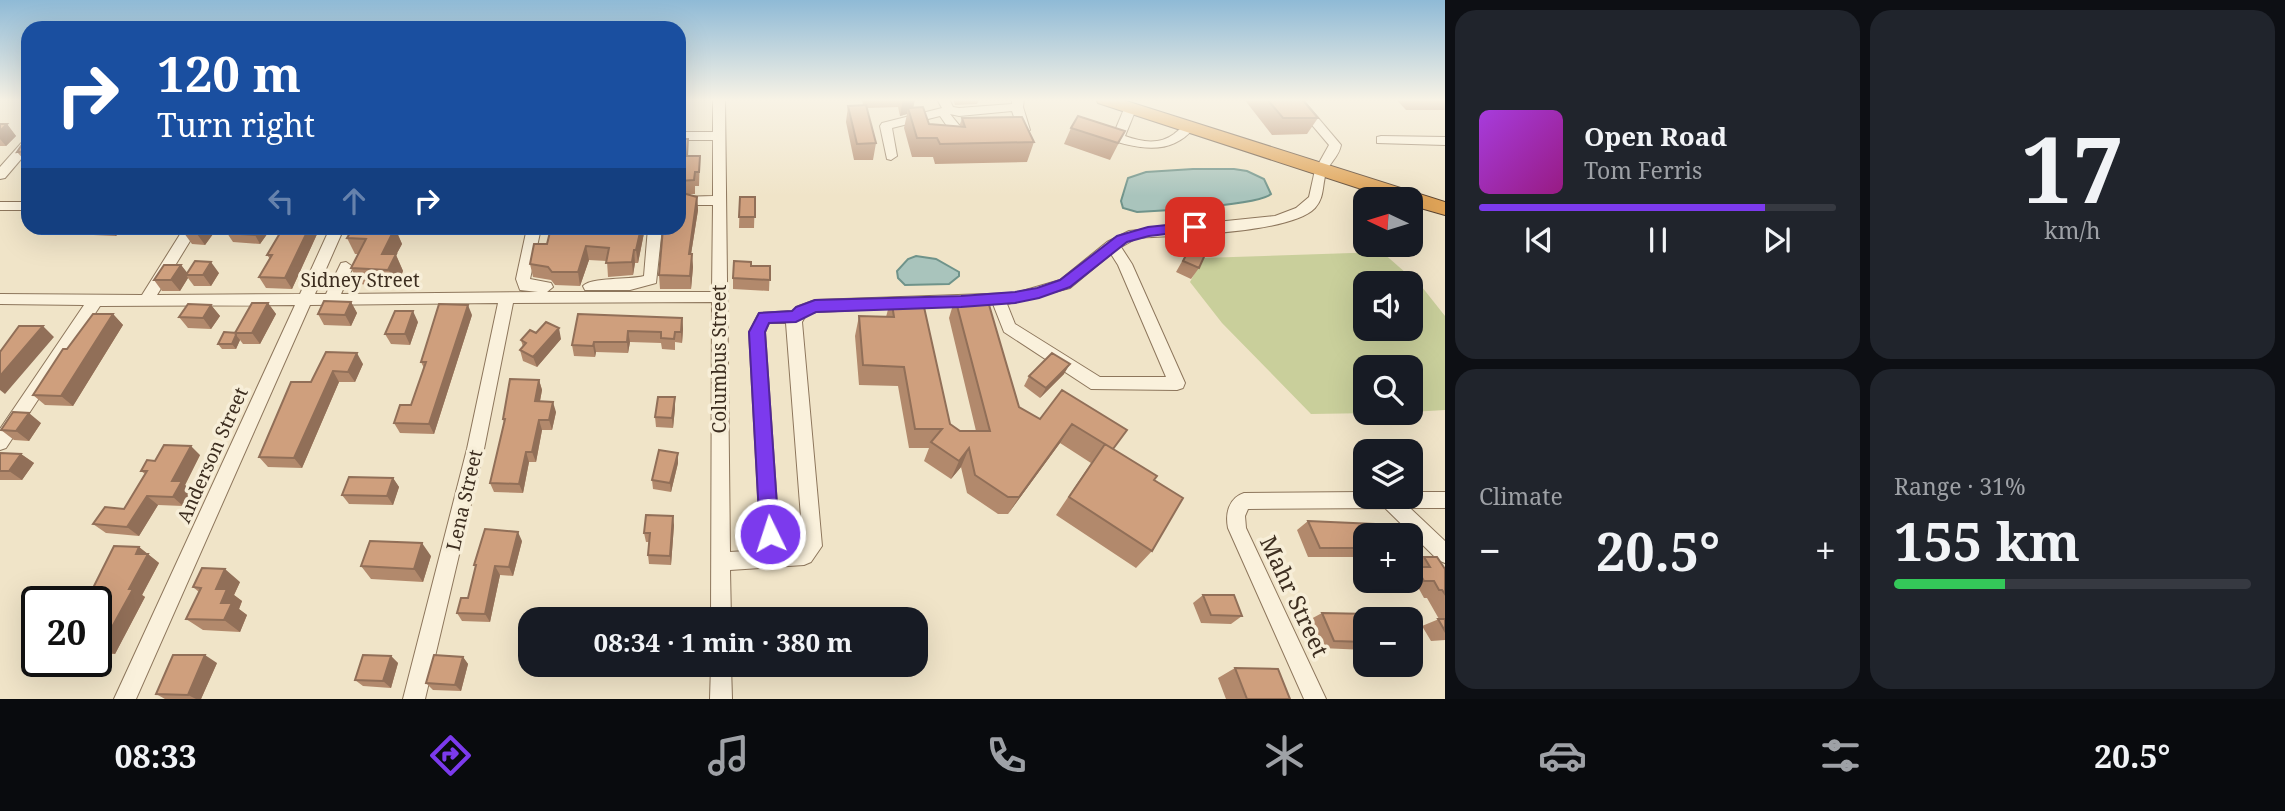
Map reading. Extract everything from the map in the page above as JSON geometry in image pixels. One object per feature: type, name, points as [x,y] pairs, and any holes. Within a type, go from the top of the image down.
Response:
[{"type":"highway","points":[[1200,132],[1445,209]]},
{"type":"street","name":"Columbus Street","points":[[719,132],[721,607]]},
{"type":"street","points":[[887,132],[891,156]]},
{"type":"street","points":[[1096,132],[1150,147],[1176,140],[1184,132]]},
{"type":"street","points":[[1118,138],[1121,132]]},
{"type":"street","points":[[720,562],[804,556],[813,546],[795,328],[796,317],[801,311],[815,306],[998,299],[1039,293],[1065,284],[1112,245],[1134,234],[1275,221],[1294,215],[1304,210],[1317,195],[1321,169],[1331,158],[1335,145],[1324,132]]},
{"type":"street","points":[[686,136],[719,136]]},
{"type":"street","points":[[1381,141],[1445,141]]},
{"type":"street","points":[[0,175],[21,151]]},
{"type":"street","points":[[0,157],[16,157]]},
{"type":"street","points":[[686,201],[719,200]]},
{"type":"street","points":[[0,206],[21,206]]},
{"type":"street","points":[[147,299],[187,235]]},
{"type":"street","name":"Anderson Street","points":[[125,699],[334,235]]},
{"type":"street","points":[[532,235],[524,269],[525,286],[630,285],[651,279]]},
{"type":"street","points":[[649,296],[654,235]]},
{"type":"street","points":[[998,299],[1009,328],[1097,384],[1177,383],[1125,264],[1112,245]]},
{"type":"street","points":[[331,299],[346,267]]},
{"type":"street","name":"Sidney Street","points":[[0,299],[719,297]]},
{"type":"street","points":[[0,443],[96,299]]},
{"type":"street","name":"Lena Street","points":[[414,699],[454,543],[506,299]]},
{"type":"street","points":[[771,559],[757,332],[764,317],[796,317]]},
{"type":"street","points":[[1423,501],[1445,500]]},
{"type":"street","name":"Mahr Street","points":[[1315,699],[1237,528],[1236,512],[1244,501],[1353,502]]},
{"type":"street","points":[[1398,509],[1445,554]]},
{"type":"street","points":[[721,677],[721,699]]},
{"type":"green space","points":[[1353,253],[1353,257],[1388,257],[1404,271],[1353,271],[1353,341],[1423,341],[1423,288],[1445,316],[1445,410],[1423,411],[1423,355],[1353,355],[1353,413],[1311,414],[1222,323],[1190,282],[1203,258]]},
{"type":"water","points":[[1193,169],[1247,171],[1264,179],[1271,194],[1249,201],[1208,207],[1137,212],[1123,208],[1121,201],[1128,178],[1146,172]]},
{"type":"water","points":[[916,256],[936,259],[959,272],[959,276],[949,284],[905,285],[898,278],[897,271],[908,259]]},
{"type":"building","points":[[854,132],[873,132],[876,143],[857,144]]},
{"type":"building","points":[[915,132],[1029,132],[1034,142],[940,144],[937,138],[917,138]]},
{"type":"building","points":[[1082,132],[1125,132],[1118,143]]},
{"type":"building","points":[[686,139],[687,156],[700,156],[699,172],[695,172],[694,180],[686,181]]},
{"type":"building","points":[[686,194],[697,197],[689,254],[692,254],[690,276],[659,275],[662,235],[686,235]]},
{"type":"building","points":[[740,197],[755,197],[755,217],[739,217]]},
{"type":"building","points":[[279,235],[306,235],[285,278],[259,277],[272,255],[267,255]]},
{"type":"building","points":[[349,235],[392,235],[382,254],[396,254],[388,270],[351,268],[366,239],[347,238]]},
{"type":"building","points":[[549,235],[639,235],[632,262],[606,263],[609,248],[586,246],[578,272],[552,272],[548,267],[530,264],[534,244],[547,244]]},
{"type":"building","points":[[1193,242],[1208,248],[1199,268],[1183,261]]},
{"type":"building","points":[[195,261],[211,262],[203,275],[186,275]]},
{"type":"building","points":[[734,261],[751,262],[751,266],[770,266],[770,280],[733,278]]},
{"type":"building","points":[[164,265],[181,265],[171,280],[154,280]]},
{"type":"building","points":[[891,298],[922,298],[950,424],[960,431],[990,431],[955,298],[987,298],[1019,407],[1040,419],[1062,390],[1127,430],[1113,449],[1072,424],[1019,497],[1008,497],[975,475],[969,448],[959,461],[931,442],[942,429],[915,429],[904,367],[863,365],[859,316],[894,317]]},
{"type":"building","points":[[324,301],[351,302],[345,315],[318,314]]},
{"type":"building","points":[[252,303],[268,303],[252,333],[235,333]]},
{"type":"building","points":[[188,304],[211,305],[203,318],[179,317]]},
{"type":"building","points":[[439,304],[468,305],[429,424],[394,423],[400,405],[411,405],[426,362],[421,362]]},
{"type":"building","points":[[395,311],[413,311],[405,334],[385,334]]},
{"type":"building","points":[[93,314],[113,314],[61,396],[33,395],[63,349],[67,349]]},
{"type":"building","points":[[578,314],[682,318],[681,332],[675,332],[674,339],[661,338],[661,332],[628,331],[627,342],[594,342],[593,346],[572,345]]},
{"type":"building","points":[[546,322],[559,328],[533,357],[520,350],[526,343],[521,340],[530,330],[536,333]]},
{"type":"building","points":[[19,326],[43,326],[0,376],[0,352]]},
{"type":"building","points":[[224,332],[237,333],[232,344],[218,344]]},
{"type":"building","points":[[326,352],[357,353],[348,372],[333,371],[294,458],[259,457],[291,382],[311,382]]},
{"type":"building","points":[[1052,353],[1070,364],[1046,388],[1029,376]]},
{"type":"building","points":[[510,379],[539,380],[535,401],[553,402],[549,420],[539,420],[532,452],[526,452],[519,484],[490,483],[505,419]]},
{"type":"building","points":[[658,397],[675,397],[672,418],[655,417]]},
{"type":"building","points":[[13,412],[29,413],[16,431],[1,430]]},
{"type":"building","points":[[1105,444],[1157,476],[1154,480],[1183,498],[1152,551],[1069,497]]},
{"type":"building","points":[[164,445],[191,446],[172,481],[182,481],[173,497],[147,496],[127,527],[93,524],[105,507],[124,509],[147,471],[141,471],[147,460],[155,461]]},
{"type":"building","points":[[659,450],[678,453],[670,483],[652,480]]},
{"type":"building","points":[[0,453],[21,454],[9,471],[0,471]]},
{"type":"building","points":[[349,477],[393,478],[387,496],[342,495]]},
{"type":"building","points":[[646,515],[673,516],[670,556],[648,555],[650,533],[644,533]]},
{"type":"building","points":[[1308,521],[1353,523],[1353,548],[1320,548]]},
{"type":"building","points":[[485,529],[518,532],[509,567],[495,566],[485,614],[457,613],[461,598],[468,598]]},
{"type":"building","points":[[370,541],[422,543],[414,569],[361,566]]},
{"type":"building","points":[[114,546],[139,547],[136,554],[148,554],[112,627],[112,586],[94,586]]},
{"type":"building","points":[[1424,557],[1437,557],[1445,569],[1445,594],[1434,581],[1423,579],[1423,567],[1430,567]]},
{"type":"building","points":[[202,568],[225,569],[216,589],[227,589],[221,603],[232,603],[224,620],[186,619],[201,588],[193,587]]},
{"type":"building","points":[[1203,595],[1234,595],[1242,616],[1211,615]]},
{"type":"building","points":[[1322,613],[1353,614],[1353,642],[1334,641]]},
{"type":"building","points":[[1438,619],[1445,619],[1445,631]]},
{"type":"building","points":[[173,655],[205,655],[188,695],[156,694]]},
{"type":"building","points":[[363,655],[391,656],[383,681],[355,680]]},
{"type":"building","points":[[434,655],[463,657],[455,685],[426,683]]},
{"type":"building","points":[[1235,668],[1278,669],[1290,699],[1247,699]]},
{"type":"route","points":[[770,534],[757,332],[764,317],[796,317],[801,311],[815,306],[1015,298],[1039,293],[1065,284],[1122,239],[1148,231],[1195,227]]}]
